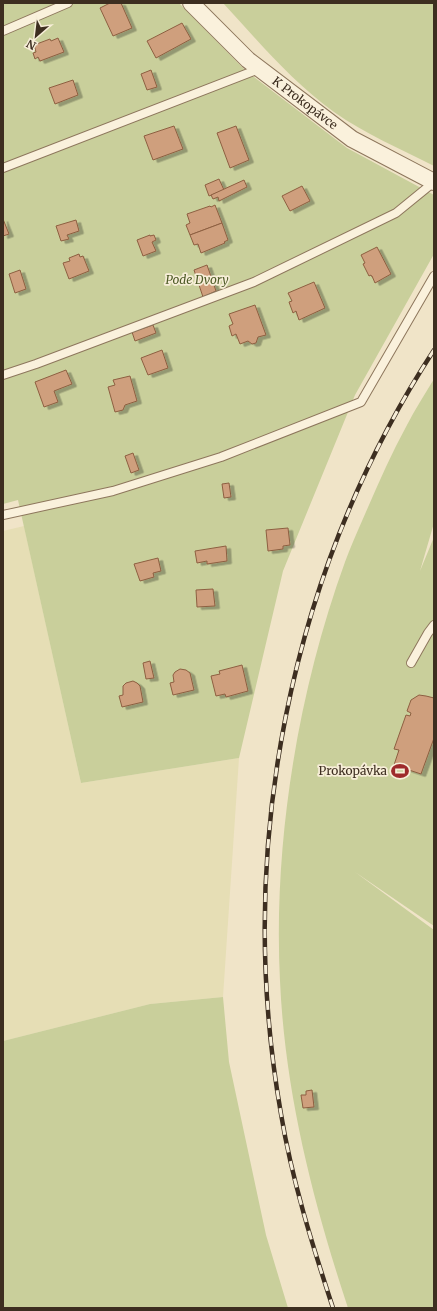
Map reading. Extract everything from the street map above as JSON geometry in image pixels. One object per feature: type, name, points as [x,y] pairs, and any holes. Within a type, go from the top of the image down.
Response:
[{"type":"street","name":"K Prokopávce","points":[[191,3],[248,60],[352,139],[434,182]]},
{"type":"lane","points":[[3,31],[68,3]]},
{"type":"lane","points":[[3,168],[259,69]]},
{"type":"lane","points":[[3,375],[254,282],[396,213],[434,182]]},
{"type":"lane","points":[[3,515],[113,491],[221,457],[362,402],[434,276]]},
{"type":"lane","points":[[411,663],[434,625]]},
{"type":"shaded area","points":[[24,526],[81,783],[239,758],[223,997],[150,1004],[3,1041],[3,531]]},
{"type":"green space","name":"Pode Dvory","points":[[3,3],[179,3],[246,71],[347,148],[434,195],[434,254],[355,395],[283,571],[239,758],[81,783],[18,500],[3,504]]},
{"type":"green space","points":[[223,3],[434,3],[434,166],[383,141],[334,112],[304,88]]},
{"type":"green space","points":[[434,379],[434,523],[420,571],[434,537],[434,926],[355,872],[434,930],[434,1308],[348,1308],[312,1187],[294,1106],[288,1064],[280,981],[279,929],[285,822],[292,768],[302,715],[314,662],[328,611],[345,562],[373,497],[413,413]]},
{"type":"green space","points":[[223,997],[229,1062],[266,1235],[288,1308],[3,1308],[3,1041],[150,1004]]},
{"type":"building","points":[[110,3],[121,3],[132,28],[113,36],[100,8]]},
{"type":"building","points":[[182,23],[191,39],[156,58],[147,41]]},
{"type":"building","points":[[58,38],[64,52],[40,61],[38,57],[35,59],[33,53],[36,52],[34,45],[50,39],[51,41]]},
{"type":"building","points":[[151,70],[157,87],[147,90],[141,74]]},
{"type":"building","points":[[73,80],[78,95],[55,104],[49,88]]},
{"type":"building","points":[[174,126],[183,149],[153,160],[144,136]]},
{"type":"building","points":[[236,126],[249,160],[230,168],[217,133]]},
{"type":"building","points":[[219,179],[224,190],[209,196],[205,185]]},
{"type":"building","points":[[244,180],[247,187],[219,201],[218,197],[213,199],[211,195]]},
{"type":"building","points":[[302,186],[310,201],[290,211],[282,196]]},
{"type":"building","points":[[215,205],[222,223],[190,235],[186,225],[190,223],[187,214]]},
{"type":"building","points":[[3,219],[9,234],[3,236]]},
{"type":"building","points":[[76,220],[79,231],[67,235],[69,239],[61,241],[56,226]]},
{"type":"building","points":[[222,223],[228,240],[224,242],[225,243],[201,253],[198,244],[194,245],[190,235]]},
{"type":"building","points":[[154,235],[156,240],[152,242],[156,251],[143,256],[137,240]]},
{"type":"building","points":[[377,247],[391,274],[375,283],[372,276],[369,276],[363,264],[365,263],[361,255]]},
{"type":"building","points":[[79,254],[80,257],[83,256],[89,271],[69,279],[63,263],[70,261],[69,258]]},
{"type":"building","points":[[207,265],[216,291],[203,297],[194,270]]},
{"type":"building","points":[[20,270],[26,289],[15,293],[9,274]]},
{"type":"building","points":[[314,282],[325,308],[299,320],[296,311],[293,313],[289,302],[292,301],[288,293]]},
{"type":"building","points":[[255,305],[266,335],[258,337],[256,343],[252,344],[248,341],[240,344],[236,334],[232,336],[229,326],[233,324],[229,314]]},
{"type":"building","points":[[153,325],[156,333],[135,341],[132,332]]},
{"type":"building","points":[[162,350],[168,368],[148,375],[141,358]]},
{"type":"building","points":[[66,370],[72,384],[54,391],[58,402],[44,407],[35,382]]},
{"type":"building","points":[[130,376],[137,401],[125,405],[123,410],[115,412],[108,387],[115,385],[113,380]]},
{"type":"building","points":[[133,453],[139,470],[131,473],[125,456]]},
{"type":"building","points":[[229,483],[231,497],[224,498],[222,484]]},
{"type":"building","points":[[288,528],[290,545],[283,546],[283,549],[268,551],[266,530]]},
{"type":"building","points":[[226,546],[227,561],[207,564],[207,561],[197,563],[195,551]]},
{"type":"building","points":[[158,558],[161,571],[153,573],[154,577],[140,581],[134,564]]},
{"type":"building","points":[[213,589],[215,606],[197,607],[196,590]]},
{"type":"building","points":[[150,661],[154,678],[146,679],[143,663]]},
{"type":"building","points":[[242,665],[248,691],[226,697],[225,694],[216,696],[211,676],[220,674],[219,671]]},
{"type":"building","points":[[180,669],[186,670],[190,673],[194,690],[173,695],[170,683],[174,682],[173,675]]},
{"type":"building","points":[[133,681],[140,686],[143,702],[122,707],[119,696],[123,695],[123,686],[126,683]]},
{"type":"building","points":[[419,695],[434,698],[434,738],[421,774],[394,765],[399,750],[394,749],[406,715],[410,716],[411,713],[407,711],[411,700]]},
{"type":"building","points":[[312,1090],[314,1107],[303,1108],[301,1095],[306,1095],[306,1091]]},
{"type":"railway","points":[[333,1308],[310,1236],[291,1163],[281,1114],[268,1015],[265,916],[271,816],[286,718],[309,621],[342,527],[384,436],[434,350]]},
{"type":"place","name":"Prokopávka","points":[[400,771]]}]
